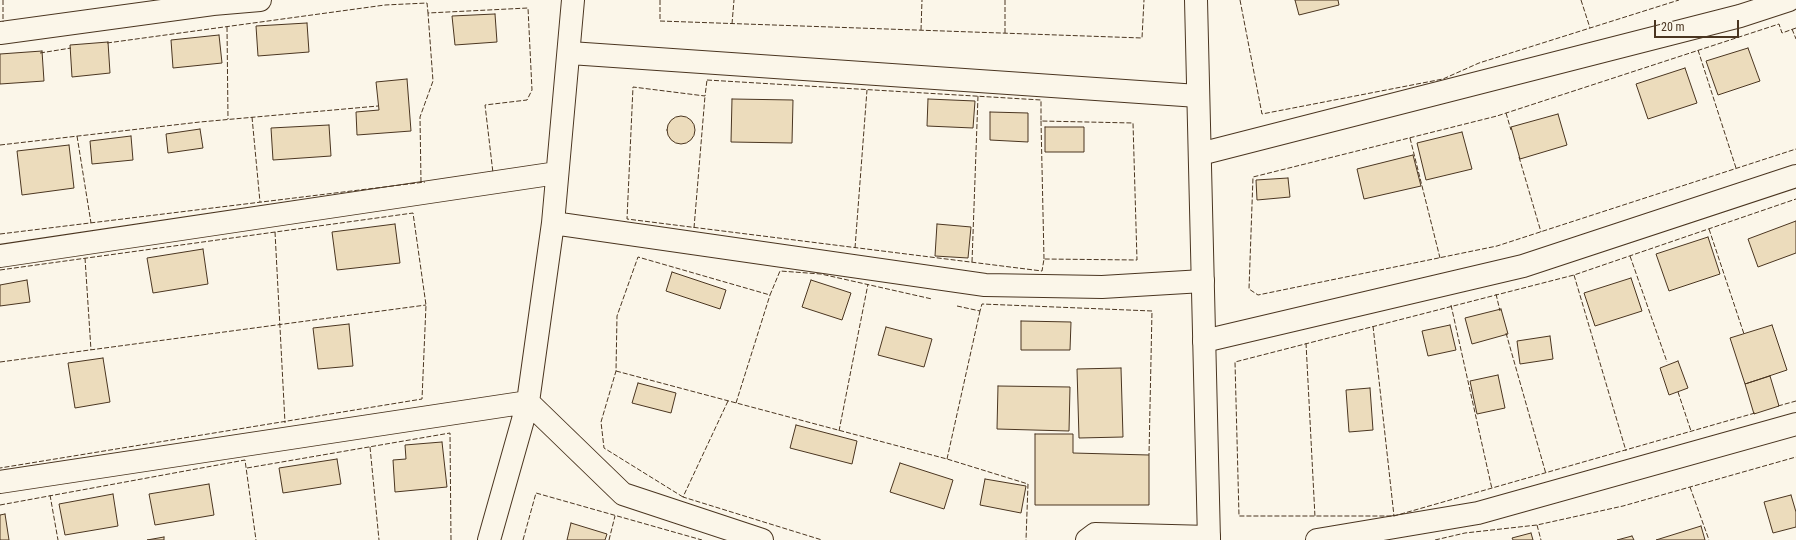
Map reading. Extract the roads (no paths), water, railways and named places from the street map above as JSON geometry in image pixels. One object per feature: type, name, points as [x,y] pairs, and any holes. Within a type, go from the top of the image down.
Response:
[{"type":"street","points":[[0,33],[213,4],[260,0]]},
{"type":"street","points":[[489,540],[528,402],[553,223],[570,53],[573,0]]},
{"type":"street","points":[[1087,540],[1096,534],[1209,538],[1196,0]]},
{"type":"street","points":[[1200,154],[1740,16],[1789,0]]},
{"type":"street","points":[[570,53],[1198,96]]},
{"type":"street","points":[[0,256],[557,173]]},
{"type":"street","points":[[1204,340],[1523,266],[1796,176]]},
{"type":"street","points":[[553,223],[985,285],[1102,288],[1203,281]]},
{"type":"street","points":[[0,482],[528,402]]},
{"type":"street","points":[[528,402],[622,494],[762,540]]},
{"type":"street","points":[[1317,540],[1478,514],[1796,424]]}]
